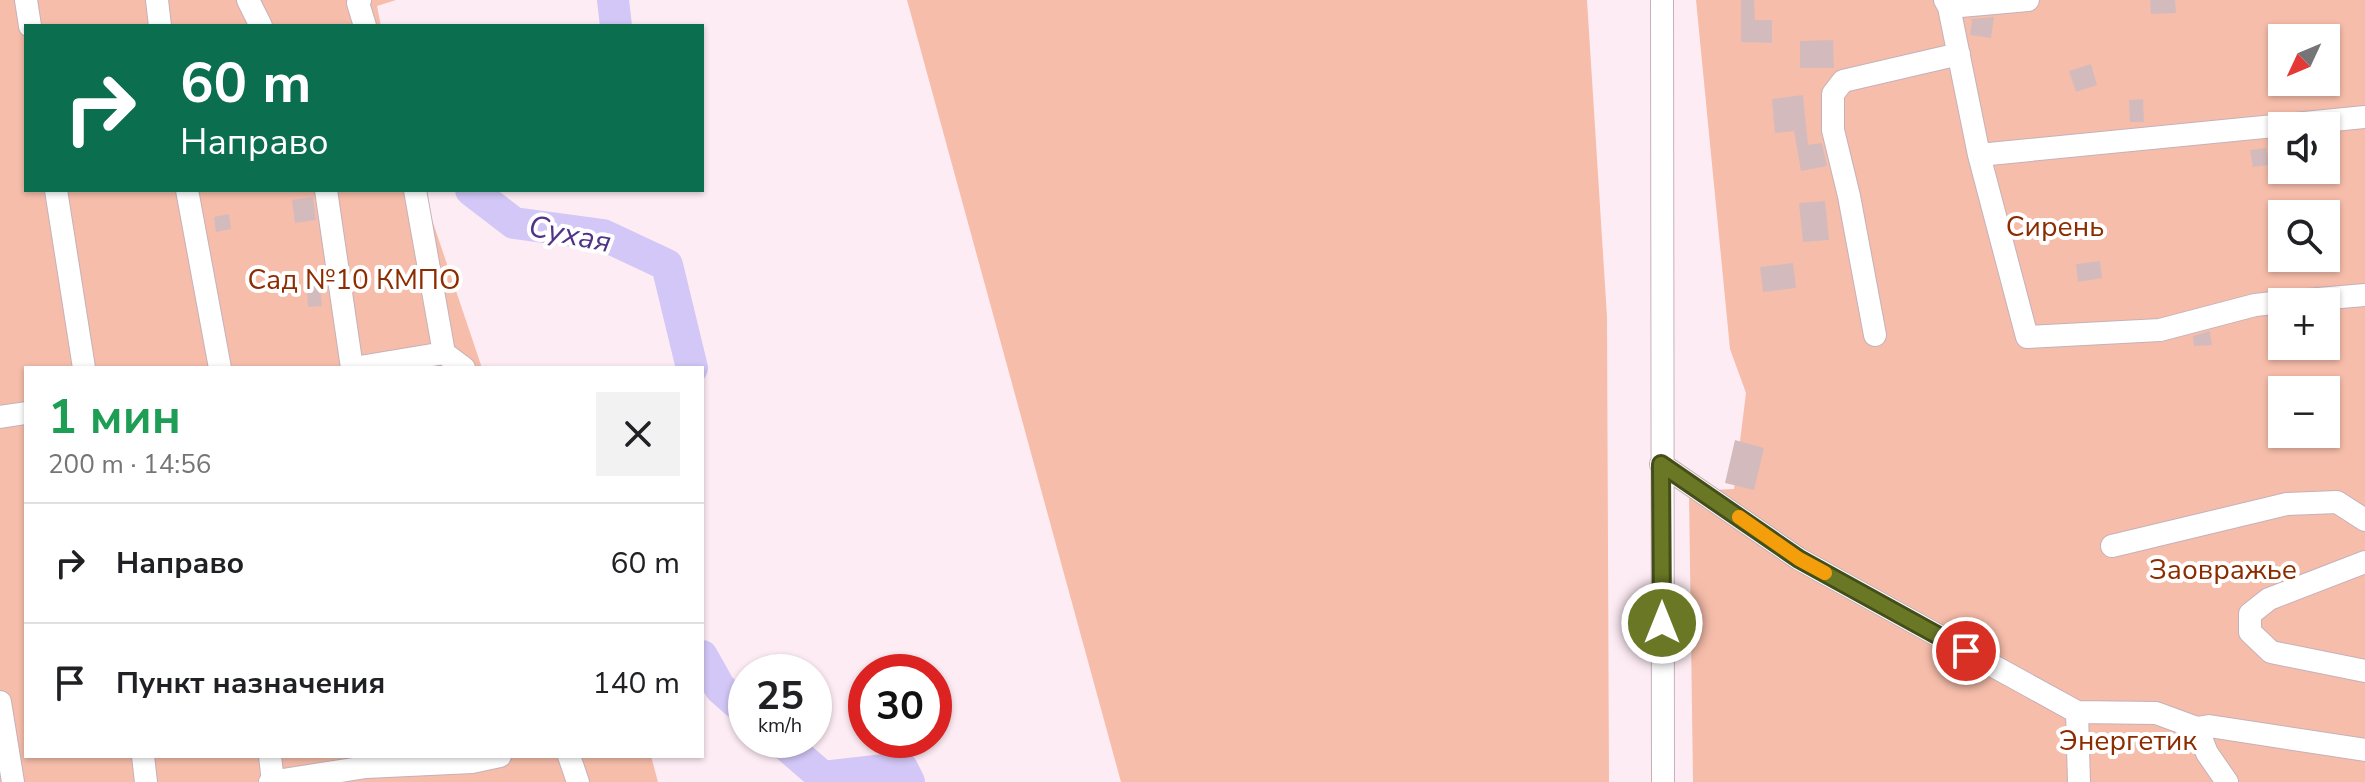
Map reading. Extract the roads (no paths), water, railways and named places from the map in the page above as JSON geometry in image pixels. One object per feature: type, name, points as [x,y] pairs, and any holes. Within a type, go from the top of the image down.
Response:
[{"type":"street","points":[[26,0],[30,24]]},
{"type":"street","points":[[157,0],[160,24]]},
{"type":"street","points":[[248,0],[260,24]]},
{"type":"street","points":[[360,0],[358,3],[364,24]]},
{"type":"street","points":[[1662,0],[1663,782]]},
{"type":"street","points":[[2028,0],[1947,3],[1979,155],[2027,337],[2160,330],[2268,304]]},
{"type":"street","points":[[1875,335],[1833,130],[1833,94],[1843,81],[1959,54]]},
{"type":"street","points":[[1979,155],[2365,117]]},
{"type":"street","points":[[56,192],[84,366]]},
{"type":"street","points":[[187,192],[220,366]]},
{"type":"street","points":[[326,192],[353,366]]},
{"type":"street","points":[[415,192],[444,353],[461,366]]},
{"type":"street","points":[[2340,297],[2365,295]]},
{"type":"street","points":[[365,366],[444,353]]},
{"type":"street","points":[[0,417],[24,413]]},
{"type":"street","points":[[1661,464],[1799,559],[2077,712],[2156,713],[2197,728],[2209,726],[2365,750]]},
{"type":"street","points":[[2112,546],[2287,504],[2337,502],[2365,520]]},
{"type":"street","points":[[2365,562],[2269,599],[2250,614],[2250,632],[2271,652],[2365,671]]},
{"type":"street","points":[[0,702],[13,782]]},
{"type":"street","points":[[2077,712],[2079,782]]},
{"type":"street","points":[[2197,728],[2207,753],[2227,782]]},
{"type":"street","points":[[143,758],[146,782]]},
{"type":"street","points":[[270,758],[272,782],[413,760],[472,762],[491,758]]},
{"type":"street","points":[[570,758],[578,782]]},
{"type":"waterway","name":"Сухая","points":[[613,0],[616,24]]},
{"type":"waterway","name":"Сухая","points":[[474,192],[514,223],[603,235],[667,265],[692,366]]},
{"type":"waterway","name":"Сухая","points":[[704,660],[720,688],[728,695]]},
{"type":"waterway","name":"Сухая","points":[[801,758],[823,777],[902,768],[909,782]]},
{"type":"park label","name":"Сирень","points":[[2055,226]]},
{"type":"park label","name":"Сад №10 КМПО","points":[[354,279]]},
{"type":"park label","name":"Заовражье","points":[[2223,569]]},
{"type":"park label","name":"Энергетик","points":[[2128,740]]}]
